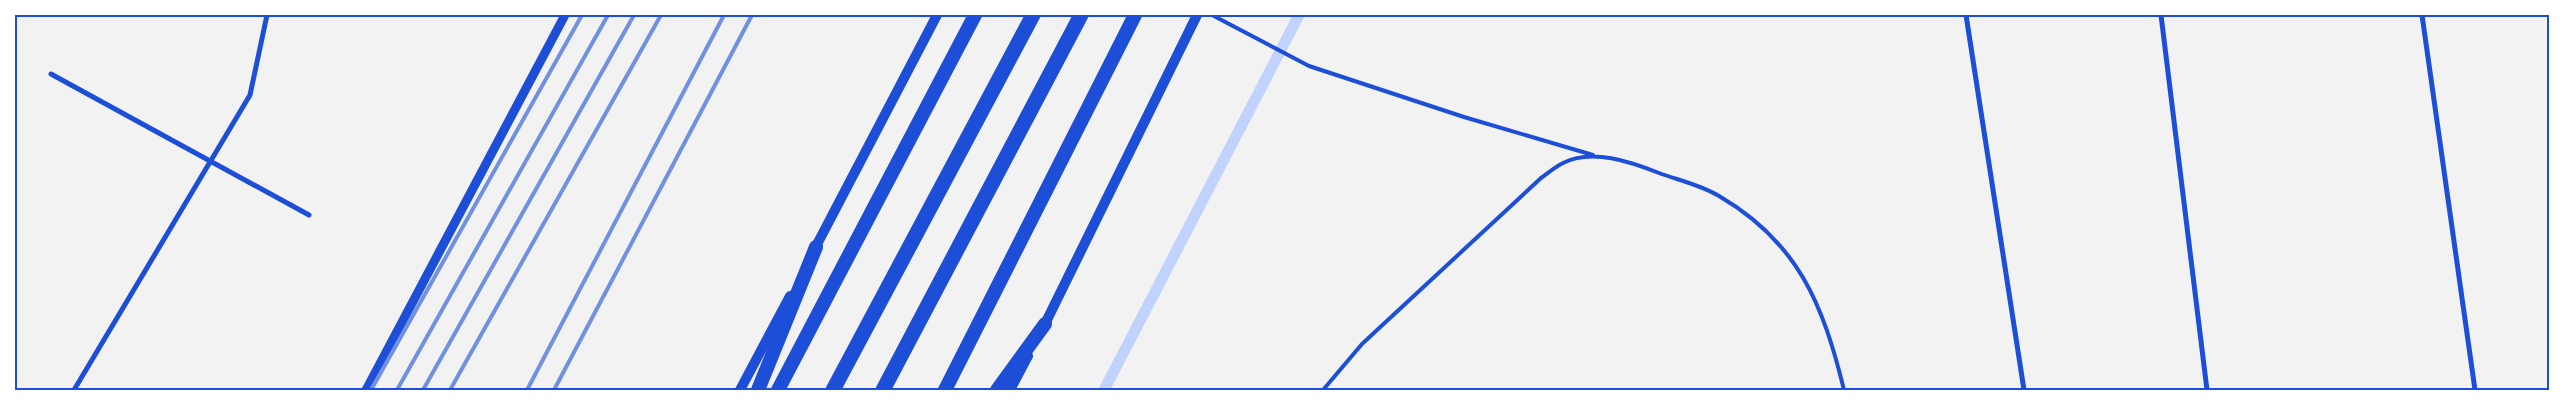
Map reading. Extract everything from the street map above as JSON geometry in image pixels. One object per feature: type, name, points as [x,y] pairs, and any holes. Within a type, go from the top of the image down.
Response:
[{"type":"highway","points":[[778,390],[975,15]]},
{"type":"highway","points":[[833,390],[1033,15]]},
{"type":"highway","points":[[884,390],[1081,15]]},
{"type":"highway","points":[[945,390],[1135,15]]},
{"type":"highway","points":[[758,390],[816,247]]},
{"type":"highway","points":[[997,390],[1045,324]]},
{"type":"main road","points":[[740,390],[937,15]]},
{"type":"main road","points":[[1010,390],[1045,324],[1197,15]]},
{"type":"street","points":[[74,390],[250,95],[267,15]]},
{"type":"street","points":[[366,390],[565,15]]},
{"type":"street","points":[[1966,15],[2024,390]]},
{"type":"street","points":[[2161,15],[2207,390]]},
{"type":"street","points":[[2422,15],[2475,390]]},
{"type":"street","points":[[51,74],[309,215]]},
{"type":"lane","points":[[1212,15],[1309,66],[1464,117],[1596,156],[1640,166],[1718,195],[1761,224],[1792,259],[1817,301],[1832,343],[1844,390]]},
{"type":"lane","points":[[1323,390],[1362,344],[1541,178],[1564,162],[1596,156]]},
{"type":"waterway","points":[[1104,390],[1299,15]]},
{"type":"railway","points":[[371,390],[582,15]]},
{"type":"railway","points":[[397,390],[608,15]]},
{"type":"railway","points":[[423,390],[634,15]]},
{"type":"railway","points":[[450,390],[661,15]]},
{"type":"railway","points":[[527,390],[724,15]]},
{"type":"railway","points":[[554,390],[752,15]]}]
